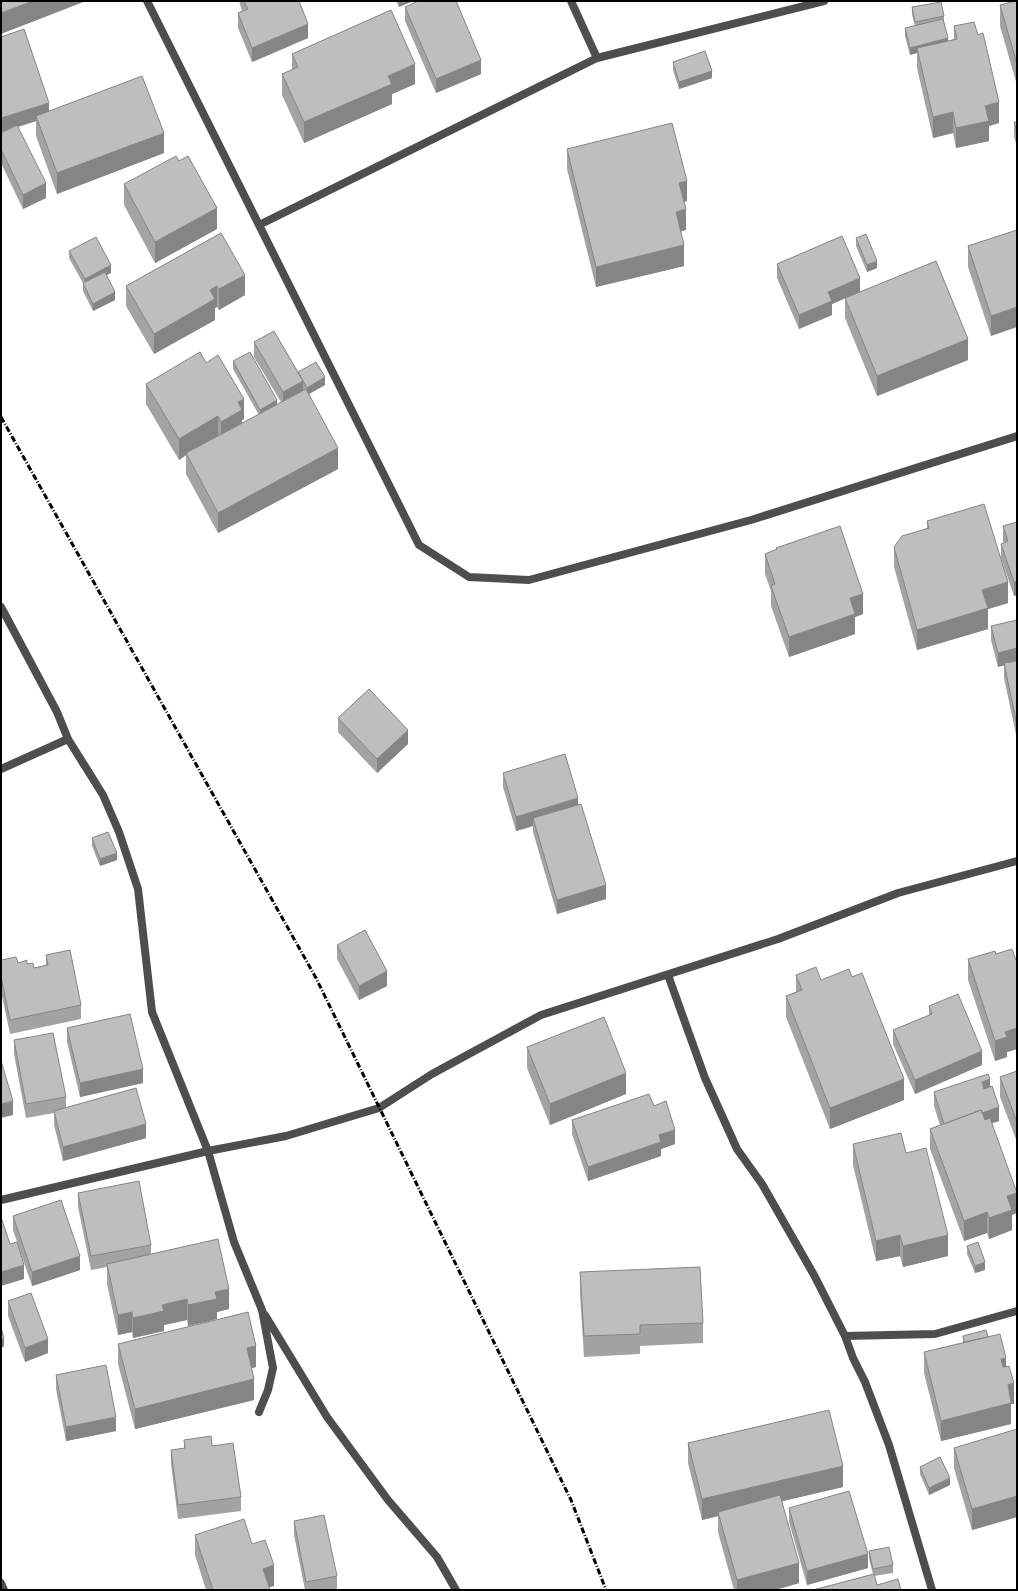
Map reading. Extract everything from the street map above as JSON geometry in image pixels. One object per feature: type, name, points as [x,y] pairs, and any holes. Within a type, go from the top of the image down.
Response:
[{"type":"street","points":[[147,1],[419,545],[469,577],[529,580],[752,520],[1017,436]]},
{"type":"street","points":[[571,1],[597,58]]},
{"type":"street","points":[[259,225],[597,58],[824,1]]},
{"type":"street","points":[[1,607],[57,712],[68,739],[103,795],[119,832],[138,889],[152,1012],[208,1151],[234,1242],[262,1310],[327,1417],[388,1500],[437,1557],[456,1590]]},
{"type":"street","points":[[1,769],[68,739]]},
{"type":"street","points":[[1,1200],[208,1151],[286,1136],[380,1108],[432,1074],[541,1015],[778,939],[898,893],[1017,861]]},
{"type":"street","points":[[668,975],[705,1078],[737,1149],[769,1196],[814,1274],[845,1336],[889,1445],[932,1590]]},
{"type":"street","points":[[259,1412],[268,1390],[273,1368],[262,1310]]},
{"type":"street","points":[[845,1336],[935,1334],[1017,1311]]},
{"type":"street","points":[[1,1583],[4,1590]]},
{"type":"building","points":[[1,1],[33,1],[1,13]]},
{"type":"building","points":[[244,1],[299,1],[308,24],[252,48],[238,13],[248,9]]},
{"type":"building","points":[[418,1],[456,1],[481,60],[436,79],[405,7]]},
{"type":"building","points":[[1017,1],[1017,64],[1000,5]]},
{"type":"building","points":[[941,2],[944,16],[915,22],[912,7]]},
{"type":"building","points":[[391,10],[415,64],[388,76],[392,84],[304,122],[282,74],[298,67],[292,54]]},
{"type":"building","points":[[943,19],[948,38],[910,48],[905,28]]},
{"type":"building","points":[[974,22],[978,35],[983,33],[999,102],[985,106],[989,121],[956,128],[953,112],[933,117],[917,48],[957,39],[954,26]]},
{"type":"building","points":[[24,29],[49,103],[1,118],[1,37]]},
{"type":"building","points":[[705,51],[712,71],[679,82],[673,62]]},
{"type":"building","points":[[142,76],[164,133],[57,173],[36,116]]},
{"type":"building","points":[[1014,122],[1017,122],[1017,132]]},
{"type":"building","points":[[672,123],[687,181],[679,183],[686,209],[676,212],[684,245],[596,267],[567,149]]},
{"type":"building","points":[[17,125],[46,183],[23,195],[1,149],[1,133]]},
{"type":"building","points":[[176,156],[179,161],[188,156],[217,208],[155,242],[124,184]]},
{"type":"building","points":[[1017,230],[1017,307],[991,316],[968,246]]},
{"type":"building","points":[[221,233],[245,275],[219,289],[217,286],[210,290],[215,299],[154,334],[126,286]]},
{"type":"building","points":[[866,234],[877,261],[867,265],[856,238]]},
{"type":"building","points":[[842,236],[860,278],[828,292],[832,301],[799,315],[777,264]]},
{"type":"building","points":[[96,237],[111,265],[85,279],[69,251]]},
{"type":"building","points":[[936,261],[968,339],[877,376],[845,298]]},
{"type":"building","points":[[105,272],[115,292],[93,304],[83,283]]},
{"type":"building","points":[[274,331],[303,381],[283,392],[254,342]]},
{"type":"building","points":[[200,352],[206,363],[218,355],[244,399],[238,402],[242,410],[221,422],[218,416],[179,439],[146,384]]},
{"type":"building","points":[[250,352],[277,400],[260,410],[233,361]]},
{"type":"building","points":[[316,362],[325,377],[307,388],[298,372]]},
{"type":"building","points":[[306,389],[338,448],[218,513],[186,453]]},
{"type":"building","points":[[984,504],[1008,582],[982,590],[988,608],[917,630],[894,547],[902,536],[929,528],[927,521]]},
{"type":"building","points":[[1017,522],[1017,581],[1014,582],[1001,544],[1008,541],[1003,526]]},
{"type":"building","points":[[840,526],[863,594],[850,598],[855,614],[789,637],[771,586],[775,584],[765,554],[777,549],[776,548]]},
{"type":"building","points":[[1017,620],[1017,648],[998,653],[991,626]]},
{"type":"building","points":[[1017,661],[1017,725],[1004,663]]},
{"type":"building","points":[[369,689],[408,730],[377,759],[338,718]]},
{"type":"building","points":[[565,754],[578,798],[516,817],[503,773]]},
{"type":"building","points":[[581,804],[606,885],[557,900],[533,818]]},
{"type":"building","points":[[108,832],[117,853],[100,859],[92,838]]},
{"type":"building","points":[[365,930],[387,971],[359,986],[337,945]]},
{"type":"building","points":[[1012,949],[1017,960],[1017,1028],[1005,1032],[1007,1037],[995,1041],[968,959],[995,951],[996,954]]},
{"type":"building","points":[[70,950],[81,1005],[10,1020],[1,977],[1,960],[16,957],[18,963],[27,960],[27,964],[33,963],[34,968],[48,965],[46,955]]},
{"type":"building","points":[[816,967],[821,980],[849,969],[852,977],[862,973],[904,1079],[830,1108],[786,996],[802,990],[796,975]]},
{"type":"building","points":[[958,994],[982,1051],[915,1080],[893,1030],[932,1014],[929,1006]]},
{"type":"building","points":[[130,1014],[143,1069],[80,1083],[67,1028]]},
{"type":"building","points":[[604,1017],[626,1073],[550,1104],[527,1047]]},
{"type":"building","points":[[53,1033],[66,1097],[26,1104],[14,1040]]},
{"type":"building","points":[[1,1061],[13,1101],[1,1104]]},
{"type":"building","points":[[1017,1071],[1017,1122],[1000,1077]]},
{"type":"building","points":[[988,1074],[990,1079],[982,1082],[984,1089],[992,1086],[999,1107],[982,1113],[981,1110],[944,1124],[934,1092]]},
{"type":"building","points":[[136,1088],[146,1124],[63,1147],[54,1111]]},
{"type":"building","points":[[649,1094],[654,1106],[666,1101],[675,1130],[659,1135],[661,1142],[588,1167],[572,1120]]},
{"type":"building","points":[[981,1110],[985,1120],[990,1118],[1017,1193],[1007,1196],[1012,1210],[989,1218],[987,1212],[964,1221],[930,1129]]},
{"type":"building","points":[[901,1133],[906,1153],[926,1148],[948,1235],[903,1246],[900,1235],[876,1241],[853,1144]]},
{"type":"building","points":[[139,1181],[151,1245],[91,1256],[78,1193]]},
{"type":"building","points":[[61,1200],[80,1256],[32,1272],[13,1216]]},
{"type":"building","points":[[1,1217],[10,1244],[17,1242],[24,1265],[1,1272]]},
{"type":"building","points":[[218,1239],[229,1289],[215,1292],[217,1299],[188,1305],[187,1299],[162,1305],[164,1311],[133,1318],[132,1312],[118,1315],[107,1264]]},
{"type":"building","points":[[978,1242],[985,1262],[975,1266],[967,1246]]},
{"type":"building","points":[[700,1267],[703,1323],[640,1325],[640,1334],[584,1336],[580,1272]]},
{"type":"building","points":[[31,1293],[48,1339],[25,1348],[8,1301]]},
{"type":"building","points":[[248,1312],[256,1346],[247,1348],[254,1379],[135,1409],[118,1344]]},
{"type":"building","points":[[1,1327],[4,1339],[1,1340]]},
{"type":"building","points":[[986,1330],[988,1337],[964,1342],[963,1336]]},
{"type":"building","points":[[1000,1334],[1006,1358],[1001,1359],[1003,1367],[1009,1366],[1014,1383],[1008,1385],[1011,1403],[941,1421],[924,1352]]},
{"type":"building","points":[[106,1365],[116,1417],[66,1427],[56,1375]]},
{"type":"building","points":[[829,1410],[843,1466],[702,1499],[688,1443]]},
{"type":"building","points":[[1017,1429],[1017,1496],[972,1509],[954,1448]]},
{"type":"building","points":[[211,1436],[212,1446],[233,1443],[241,1497],[178,1505],[171,1450],[185,1448],[184,1440]]},
{"type":"building","points":[[940,1457],[950,1478],[929,1488],[920,1467]]},
{"type":"building","points":[[849,1491],[868,1554],[807,1571],[789,1508]]},
{"type":"building","points":[[780,1495],[799,1563],[737,1580],[718,1512]]},
{"type":"building","points":[[324,1515],[337,1576],[306,1582],[294,1521]]},
{"type":"building","points":[[244,1519],[252,1544],[265,1540],[274,1565],[263,1569],[270,1590],[213,1590],[195,1535]]},
{"type":"building","points":[[889,1547],[893,1565],[873,1569],[869,1551]]},
{"type":"building","points":[[874,1574],[877,1585],[898,1579],[901,1590],[813,1590]]},
{"type":"railway","points":[[1,417],[316,978],[571,1500],[606,1590]]}]
